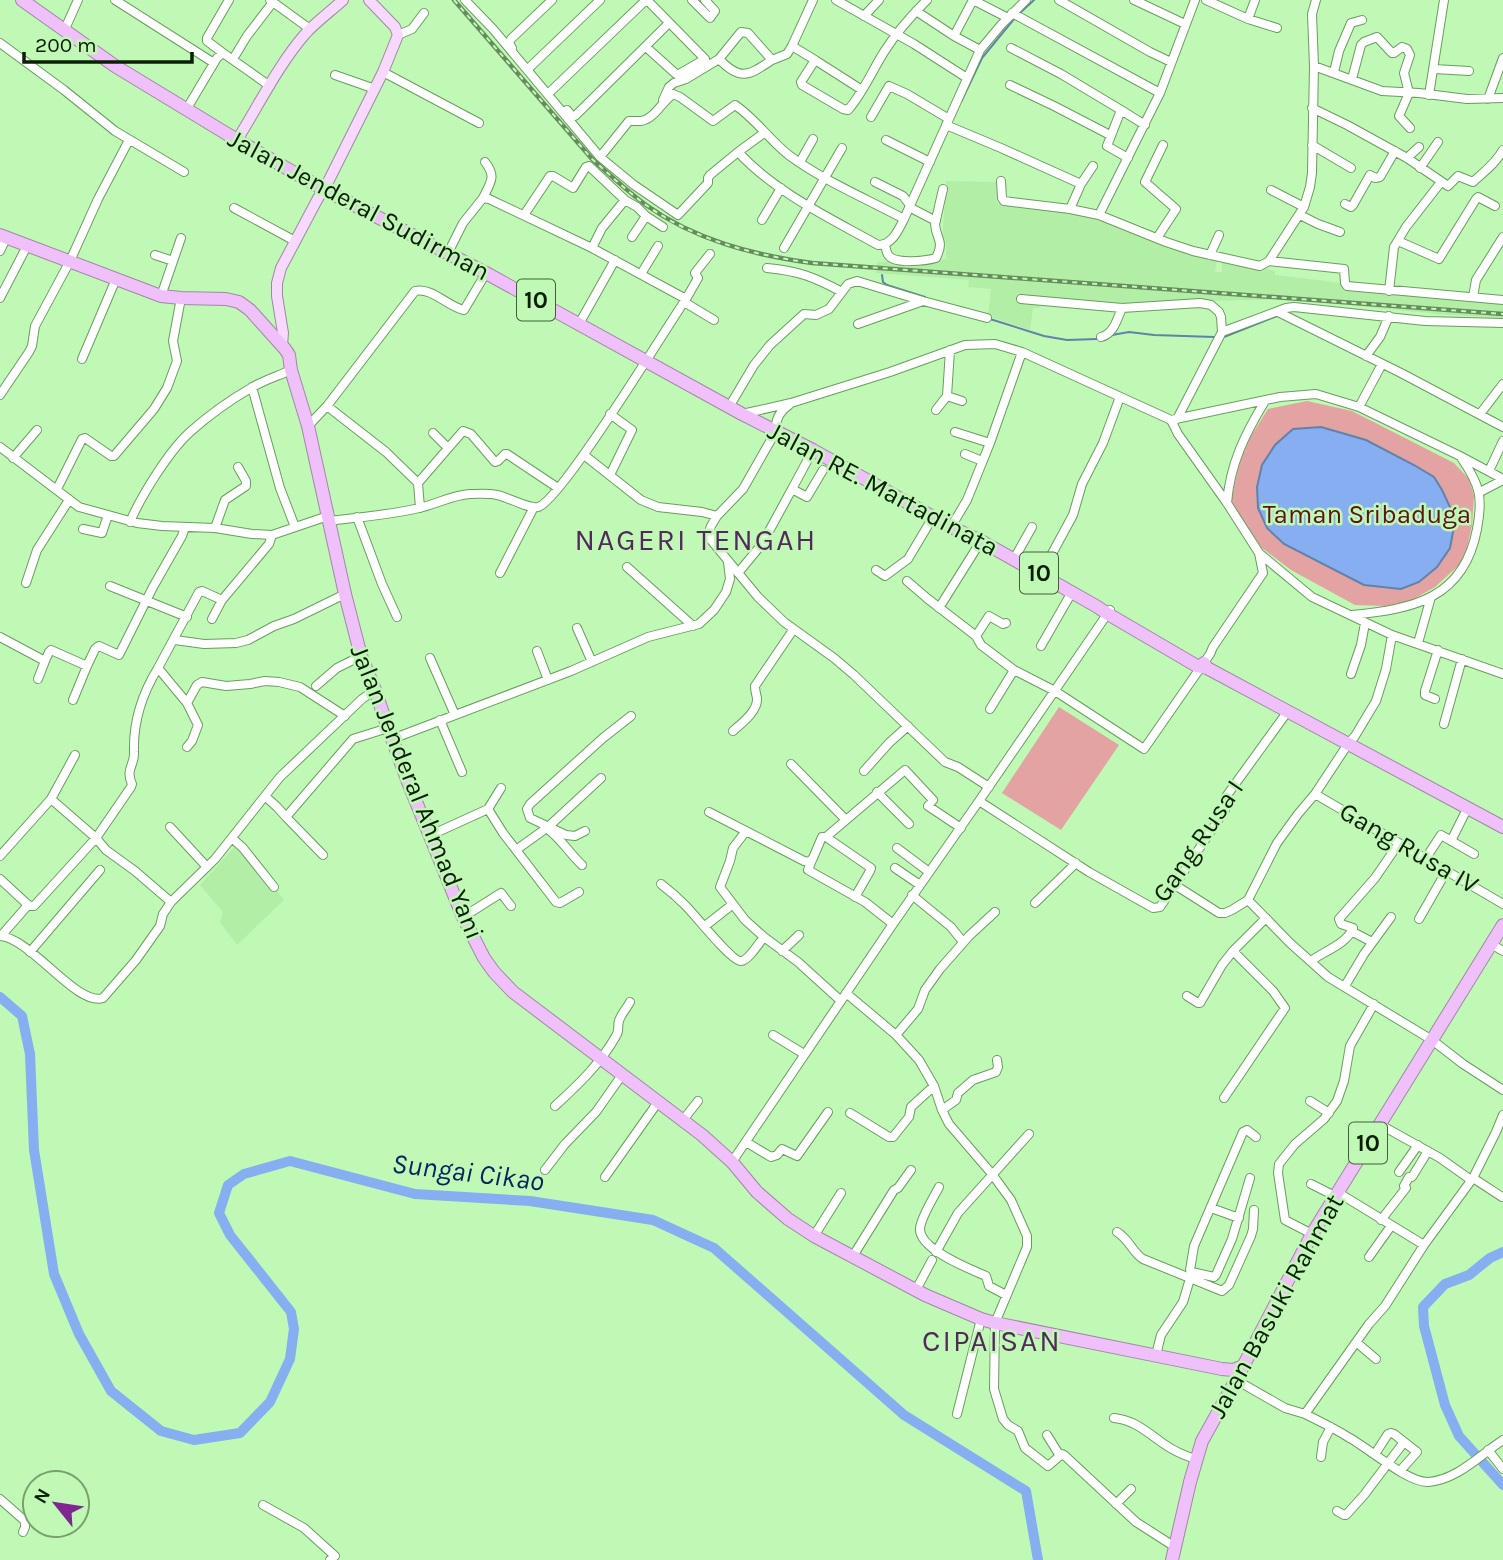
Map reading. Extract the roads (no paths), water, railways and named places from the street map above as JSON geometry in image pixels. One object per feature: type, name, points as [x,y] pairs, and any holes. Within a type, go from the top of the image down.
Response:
[{"type":"highway","name":"Jalan Jenderal Sudirman","points":[[22,0],[115,66],[323,193],[486,273],[742,414]]},
{"type":"highway","points":[[3,237],[161,296],[239,302],[250,310],[285,350]]},
{"type":"highway","name":"Jalan Jenderal Ahmad Yani","points":[[285,350],[308,426],[361,656],[463,917],[484,958],[504,984],[600,1060],[683,1120],[732,1162],[777,1211],[814,1236],[916,1290],[981,1320],[1222,1370],[1243,1366]]},
{"type":"highway","name":"Jalan RE. Martadinata","points":[[742,414],[981,541],[1202,665],[1503,827]]},
{"type":"highway","name":"Jalan Basuki Rahmat","points":[[1173,1554],[1202,1441],[1312,1234],[1503,925]]},
{"type":"highway","points":[[1222,1370],[1234,1383]]},
{"type":"main road","points":[[237,140],[284,63],[310,29],[343,0]]},
{"type":"main road","points":[[323,193],[375,89],[398,35],[395,27],[369,0]]},
{"type":"main road","name":"Jalan Jenderal Ahmad Yani","points":[[291,257],[295,241],[323,193]]},
{"type":"main road","name":"Jalan Jenderal Ahmad Yani","points":[[285,350],[277,283],[281,268],[291,257],[323,193]]},
{"type":"street","points":[[64,31],[78,0]]},
{"type":"street","points":[[115,0],[214,63]]},
{"type":"street","points":[[229,0],[207,41],[270,86]]},
{"type":"street","points":[[465,0],[493,29],[600,157],[634,185],[678,215],[708,183],[710,174],[764,132]]},
{"type":"street","points":[[552,0],[509,41],[572,116],[669,23]]},
{"type":"street","points":[[530,68],[600,0]]},
{"type":"street","points":[[551,91],[649,0],[704,56],[704,60],[676,74],[646,47]]},
{"type":"street","points":[[692,0],[710,18],[715,11],[705,0]]},
{"type":"street","points":[[719,60],[738,74],[746,75],[787,54],[813,0]]},
{"type":"street","points":[[836,0],[851,4],[864,16],[967,79]]},
{"type":"street","points":[[864,16],[879,0]]},
{"type":"street","points":[[814,60],[802,85],[846,110],[855,102],[885,50],[927,0]]},
{"type":"street","points":[[954,36],[973,0],[1013,16],[1160,93]]},
{"type":"street","points":[[738,152],[765,177],[808,206],[878,245],[885,244],[894,237],[910,207],[950,125],[980,50],[1026,0]]},
{"type":"street","points":[[1059,0],[1171,62]]},
{"type":"street","points":[[1134,0],[1185,24]]},
{"type":"street","points":[[1099,215],[1160,93],[1195,0]]},
{"type":"street","points":[[1206,0],[1248,19],[1277,28]]},
{"type":"street","points":[[1248,19],[1255,0]]},
{"type":"street","points":[[1001,181],[1004,201],[1099,215],[1193,251],[1260,266],[1269,261],[1302,211],[1312,173],[1312,14],[1315,3],[1304,0]]},
{"type":"street","points":[[1429,94],[1444,0]]},
{"type":"street","points":[[233,59],[271,1],[310,29]]},
{"type":"street","points":[[916,11],[980,50]]},
{"type":"street","points":[[398,35],[412,29],[424,13]]},
{"type":"street","points":[[1334,72],[1339,51],[1351,23],[1362,20]]},
{"type":"street","points":[[600,157],[629,121],[649,118],[672,85],[719,60],[742,32],[748,33],[772,60]]},
{"type":"street","points":[[1352,79],[1361,45],[1377,37],[1392,53],[1402,47],[1408,51],[1409,61],[1404,73],[1414,93]]},
{"type":"street","points":[[0,43],[129,140],[184,172]]},
{"type":"street","points":[[792,46],[862,90]]},
{"type":"street","points":[[1011,48],[1144,125]]},
{"type":"street","points":[[186,110],[217,58],[223,53]]},
{"type":"street","points":[[1488,99],[1503,58]]},
{"type":"street","points":[[1314,66],[1382,91],[1467,99],[1503,98]]},
{"type":"street","points":[[1434,69],[1469,71]]},
{"type":"street","points":[[383,72],[479,123]]},
{"type":"street","points":[[335,75],[375,89]]},
{"type":"street","points":[[1010,85],[1110,135]]},
{"type":"street","points":[[871,117],[889,86],[907,94],[950,125],[1081,184]]},
{"type":"street","points":[[1410,128],[1399,116],[1414,93]]},
{"type":"street","points":[[662,103],[675,94],[715,121],[735,104],[800,162],[904,219]]},
{"type":"street","points":[[1312,108],[1395,151],[1448,186],[1458,176],[1473,182],[1503,150]]},
{"type":"street","points":[[1121,110],[1107,145],[1128,158]]},
{"type":"street","points":[[800,162],[813,139]]},
{"type":"street","points":[[0,395],[29,352],[35,326],[129,140]]},
{"type":"street","points":[[886,140],[930,162]]},
{"type":"street","points":[[1420,168],[1438,142]]},
{"type":"street","points":[[1157,238],[1176,209],[1145,182],[1163,145]]},
{"type":"street","points":[[1312,145],[1352,168]]},
{"type":"street","points":[[1407,158],[1419,147]]},
{"type":"street","points":[[783,248],[842,148]]},
{"type":"street","points":[[1345,204],[1352,207],[1370,175],[1380,177],[1395,151]]},
{"type":"street","points":[[447,253],[463,223],[483,198],[493,175],[485,162]]},
{"type":"street","points":[[524,215],[550,176],[573,188],[587,166],[625,200],[663,227]]},
{"type":"street","points":[[1070,209],[1093,166]]},
{"type":"street","points":[[875,182],[903,196],[910,207],[936,221]]},
{"type":"street","points":[[1389,291],[1394,247],[1441,182]]},
{"type":"street","points":[[762,220],[781,188]]},
{"type":"street","points":[[885,244],[891,258],[936,258],[940,243],[936,221],[943,189]]},
{"type":"street","points":[[1271,190],[1318,224],[1340,232]]},
{"type":"street","points":[[1398,240],[1439,259],[1478,197],[1495,206]]},
{"type":"street","points":[[483,198],[615,260],[714,320]]},
{"type":"street","points":[[592,248],[602,228],[625,200]]},
{"type":"street","points":[[234,208],[295,241]]},
{"type":"street","points":[[632,237],[646,216]]},
{"type":"street","points":[[1210,255],[1219,235]]},
{"type":"street","points":[[0,251],[3,237]]},
{"type":"street","points":[[1474,297],[1476,280],[1503,237]]},
{"type":"street","points":[[161,296],[181,238]]},
{"type":"street","points":[[0,298],[27,246]]},
{"type":"street","points":[[641,274],[658,246]]},
{"type":"street","points":[[0,447],[79,507],[130,522],[162,526],[215,528],[272,535],[329,518],[389,514],[420,508],[455,496],[495,495],[534,507],[542,505],[584,455],[647,361],[698,278],[695,273],[710,254]]},
{"type":"street","points":[[155,255],[173,261]]},
{"type":"street","points":[[579,324],[615,260]]},
{"type":"street","points":[[1269,261],[1344,269],[1345,284],[1348,286],[1503,300]]},
{"type":"street","points":[[768,268],[798,272],[842,292]]},
{"type":"street","points":[[308,426],[327,406],[415,291],[424,290],[464,310],[486,273]]},
{"type":"street","points":[[82,359],[116,279]]},
{"type":"street","points":[[729,407],[754,365],[770,345],[804,314],[816,315],[829,309],[848,284],[857,281],[987,318]]},
{"type":"street","points":[[57,489],[82,439],[85,438],[114,456],[155,409],[167,388],[177,361],[173,341],[181,298]]},
{"type":"street","points":[[1021,299],[1122,308],[1200,303],[1210,305],[1219,312],[1220,336],[1174,420],[1178,433],[1259,553],[1312,597],[1392,635],[1503,674]]},
{"type":"street","points":[[858,324],[923,301]]},
{"type":"street","points":[[1220,336],[1294,307],[1425,321],[1503,323]]},
{"type":"street","points":[[1101,337],[1112,331],[1122,308]]},
{"type":"street","points":[[1278,312],[1503,427]]},
{"type":"street","points":[[1366,356],[1380,337],[1389,316]]},
{"type":"street","points":[[742,414],[791,403],[965,345],[987,343],[1022,352],[1174,420],[1290,396],[1316,394],[1359,407],[1503,479]]},
{"type":"street","points":[[936,410],[947,396],[950,350]]},
{"type":"street","points":[[951,527],[967,500],[1022,352]]},
{"type":"street","points":[[1359,407],[1382,365]]},
{"type":"street","points":[[130,522],[139,503],[180,443],[191,432],[252,387],[291,370]]},
{"type":"street","points":[[1480,414],[1503,384]]},
{"type":"street","points":[[252,387],[275,472],[295,527]]},
{"type":"street","points":[[947,396],[962,401]]},
{"type":"street","points":[[1041,574],[1073,515],[1085,475],[1103,443],[1120,397]]},
{"type":"street","points":[[1227,503],[1235,460],[1265,401]]},
{"type":"street","points":[[791,403],[783,409],[776,431],[743,489],[717,516],[710,529],[713,544],[758,597],[793,630],[854,675],[945,762],[989,787]]},
{"type":"street","points":[[327,406],[386,452],[418,483],[420,508]]},
{"type":"street","points":[[610,414],[632,430],[610,475]]},
{"type":"street","points":[[13,458],[37,430]]},
{"type":"street","points":[[433,432],[448,448]]},
{"type":"street","points":[[418,483],[461,433],[468,432],[495,463],[507,454],[558,488]]},
{"type":"street","points":[[955,432],[990,443]]},
{"type":"street","points":[[1489,471],[1503,441]]},
{"type":"street","points":[[737,573],[761,544],[813,450]]},
{"type":"street","points":[[965,454],[982,461]]},
{"type":"street","points":[[584,455],[651,505],[717,516]]},
{"type":"street","points":[[1349,615],[1402,609],[1417,604],[1431,597],[1464,568],[1479,518],[1480,492],[1460,456]]},
{"type":"street","points":[[215,528],[225,500],[246,486],[238,467]]},
{"type":"street","points":[[792,489],[807,497],[823,470]]},
{"type":"street","points":[[1480,492],[1503,479]]},
{"type":"street","points":[[26,583],[37,550],[69,500]]},
{"type":"street","points":[[500,573],[534,507]]},
{"type":"street","points":[[83,529],[102,533],[108,515]]},
{"type":"street","points":[[357,517],[397,617]]},
{"type":"street","points":[[876,570],[885,576],[906,562],[933,517]]},
{"type":"street","points":[[73,700],[98,646],[120,654],[186,527]]},
{"type":"street","points":[[1014,559],[1032,527]]},
{"type":"street","points":[[212,619],[222,600],[269,544],[272,535]]},
{"type":"street","points":[[939,608],[981,541]]},
{"type":"street","points":[[907,580],[976,636],[981,645],[1014,670],[1055,691],[1142,748],[1210,654],[1263,573],[1259,553]]},
{"type":"street","points":[[286,817],[353,738],[414,732],[592,662],[648,636],[702,622],[726,592],[730,579],[728,562]]},
{"type":"street","points":[[628,567],[693,626]]},
{"type":"street","points":[[1263,573],[1283,573]]},
{"type":"street","points":[[110,586],[187,617]]},
{"type":"street","points":[[1,883],[28,905],[34,906],[96,838],[132,784],[129,773],[135,753],[133,745],[138,714],[145,692],[200,592],[222,600]]},
{"type":"street","points":[[1041,646],[1072,592]]},
{"type":"street","points":[[175,640],[204,644],[236,643],[345,594]]},
{"type":"street","points":[[1418,643],[1431,597]]},
{"type":"street","points":[[732,1162],[912,895],[1109,612]]},
{"type":"street","points":[[976,636],[989,617],[1006,623]]},
{"type":"street","points":[[1352,674],[1365,623]]},
{"type":"street","points":[[577,628],[592,662]]},
{"type":"street","points":[[733,731],[746,720],[754,708],[757,700],[755,686],[793,630]]},
{"type":"street","points":[[1175,885],[1219,913],[1232,910],[1248,900],[1277,843],[1315,794],[1376,701],[1392,635]]},
{"type":"street","points":[[0,637],[45,661]]},
{"type":"street","points":[[38,679],[51,650],[87,666]]},
{"type":"street","points":[[1434,699],[1425,695],[1425,691],[1438,650]]},
{"type":"street","points":[[537,651],[548,680]]},
{"type":"street","points":[[316,686],[337,668],[361,656]]},
{"type":"street","points":[[430,658],[455,715]]},
{"type":"street","points":[[1444,724],[1462,659]]},
{"type":"street","points":[[158,668],[187,703],[198,727],[187,747]]},
{"type":"street","points":[[990,709],[1014,670]]},
{"type":"street","points":[[187,703],[197,685],[202,682],[226,686],[279,682],[300,687],[345,716]]},
{"type":"street","points":[[28,905],[0,936],[13,939],[89,998],[103,998],[136,960],[160,926],[163,914],[171,902],[233,839],[281,777],[362,699],[375,690]]},
{"type":"street","name":"Gang Rusa I","points":[[979,802],[1153,908],[1160,907],[1225,810],[1225,798],[1288,710]]},
{"type":"street","points":[[582,865],[559,838],[530,818],[527,809],[603,738],[631,716]]},
{"type":"street","points":[[440,720],[462,772]]},
{"type":"street","points":[[864,771],[908,726]]},
{"type":"street","points":[[0,856],[51,799],[75,755]]},
{"type":"street","points":[[791,764],[846,820]]},
{"type":"street","points":[[893,924],[869,905],[808,870],[822,837],[905,770],[933,800],[928,806],[961,828]]},
{"type":"street","points":[[516,850],[547,828],[601,778]]},
{"type":"street","points":[[431,835],[488,809],[501,788]]},
{"type":"street","points":[[877,792],[909,824]]},
{"type":"street","name":"Gang Rusa IV","points":[[1315,794],[1503,904]]},
{"type":"street","points":[[265,796],[323,855]]},
{"type":"street","points":[[51,799],[106,850],[171,902]]},
{"type":"street","points":[[1451,841],[1468,807]]},
{"type":"street","points":[[488,809],[558,903],[561,904],[579,891]]},
{"type":"street","points":[[709,812],[804,861],[812,860]]},
{"type":"street","points":[[170,827],[207,867]]},
{"type":"street","points":[[547,828],[571,836],[585,831]]},
{"type":"street","points":[[746,831],[733,848],[720,887],[745,920],[764,937],[895,1035],[919,1060],[934,1086],[949,1124],[1011,1200],[1027,1236],[1027,1247],[995,1323],[994,1389],[1003,1419],[1018,1431],[1025,1448],[1045,1465],[1050,1465],[1064,1455],[1173,1554]]},
{"type":"street","points":[[1426,858],[1441,835],[1474,854]]},
{"type":"street","points":[[826,836],[871,868],[855,897]]},
{"type":"street","points":[[233,839],[274,887]]},
{"type":"street","points":[[1372,942],[1353,932],[1352,927],[1341,924],[1339,919],[1370,884],[1399,843]]},
{"type":"street","points":[[897,848],[929,872]]},
{"type":"street","points":[[1035,903],[1076,863]]},
{"type":"street","points":[[895,868],[920,885]]},
{"type":"street","points":[[30,952],[100,870]]},
{"type":"street","points":[[1419,919],[1447,870]]},
{"type":"street","points":[[661,884],[673,893],[738,961],[747,958],[764,937]]},
{"type":"street","points":[[463,917],[501,893],[511,906]]},
{"type":"street","points":[[912,895],[943,920],[963,942]]},
{"type":"street","points":[[1248,900],[1328,976],[1432,1040],[1503,1090]]},
{"type":"street","points":[[705,926],[733,904]]},
{"type":"street","points":[[895,1035],[918,1009],[925,990],[963,942],[995,912]]},
{"type":"street","points":[[1345,986],[1391,917]]},
{"type":"street","points":[[1187,996],[1200,1003],[1222,965],[1266,918]]},
{"type":"street","points":[[1311,961],[1353,932]]},
{"type":"street","points":[[782,951],[799,935]]},
{"type":"street","points":[[1491,944],[1503,951]]},
{"type":"street","points":[[1224,1098],[1285,1008],[1273,991],[1233,951]]},
{"type":"street","points":[[555,1106],[600,1060],[617,1036],[619,1022],[631,1002]]},
{"type":"street","points":[[1312,1234],[1285,1220],[1279,1164],[1295,1144],[1329,1113],[1337,1101],[1344,1081],[1350,1046],[1374,1004]]},
{"type":"street","points":[[773,1035],[804,1054]]},
{"type":"street","points":[[942,1110],[956,1100],[958,1093],[973,1080],[996,1072],[997,1060]]},
{"type":"street","points":[[545,1170],[565,1144],[596,1112],[622,1075]]},
{"type":"street","points":[[850,1113],[892,1137],[906,1121],[911,1107],[934,1086]]},
{"type":"street","points":[[683,1120],[698,1101]]},
{"type":"street","points":[[1310,1101],[1329,1113]]},
{"type":"street","points":[[604,1177],[658,1102]]},
{"type":"street","points":[[746,1142],[771,1157],[782,1149],[797,1156],[828,1112]]},
{"type":"street","points":[[1305,1415],[1385,1306],[1424,1245],[1472,1179],[1503,1115]]},
{"type":"street","points":[[1237,1123],[1256,1137]]},
{"type":"street","points":[[1379,1124],[1502,1197]]},
{"type":"street","points":[[1156,1355],[1161,1335],[1179,1310],[1191,1275],[1194,1246],[1245,1130]]},
{"type":"street","points":[[916,1290],[958,1213],[1029,1134]]},
{"type":"street","points":[[1399,1172],[1418,1145]]},
{"type":"street","points":[[1381,1220],[1406,1188],[1404,1185],[1428,1151]]},
{"type":"street","points":[[853,1256],[891,1195],[911,1170]]},
{"type":"street","points":[[1117,1232],[1125,1237],[1143,1259],[1191,1275],[1214,1278],[1233,1239],[1250,1178]]},
{"type":"street","points":[[1311,1184],[1336,1194],[1424,1245]]},
{"type":"street","points":[[939,1187],[920,1231],[934,1256],[986,1276],[989,1286],[1006,1295]]},
{"type":"street","points":[[814,1236],[841,1193]]},
{"type":"street","points":[[1211,1208],[1239,1218]]},
{"type":"street","points":[[1191,1275],[1219,1291],[1225,1290],[1253,1229],[1254,1210]]},
{"type":"street","points":[[1369,1257],[1391,1226]]},
{"type":"street","points":[[957,1414],[981,1320]]},
{"type":"street","points":[[1356,1342],[1376,1359]]},
{"type":"street","points":[[1234,1383],[1331,1427],[1416,1481],[1429,1482],[1447,1477],[1503,1440]]},
{"type":"street","points":[[1114,1418],[1139,1425],[1167,1446],[1196,1459]]},
{"type":"street","points":[[1321,1457],[1323,1442],[1331,1427]]},
{"type":"street","points":[[1375,1454],[1391,1433],[1417,1452],[1400,1471]]},
{"type":"street","points":[[1047,1435],[1060,1456]]},
{"type":"street","points":[[1337,1511],[1346,1515],[1404,1442]]},
{"type":"street","points":[[1486,1452],[1503,1469]]},
{"type":"street","points":[[1116,1504],[1130,1489]]},
{"type":"street","points":[[0,1499],[21,1517]]},
{"type":"street","points":[[263,1505],[314,1536],[335,1556],[330,1560]]},
{"type":"water","name":"Taman Sribaduga","points":[[1321,427],[1366,440],[1434,477],[1450,507],[1454,527],[1450,548],[1437,567],[1419,582],[1401,589],[1364,585],[1284,544],[1267,528],[1258,508],[1257,487],[1262,465],[1275,445],[1293,429]]},
{"type":"waterway","points":[[1021,12],[1034,0]]},
{"type":"waterway","points":[[961,102],[982,58],[1014,19]]},
{"type":"waterway","points":[[882,275],[883,282],[887,285],[925,297]]},
{"type":"waterway","points":[[1224,337],[1277,316]]},
{"type":"waterway","points":[[990,319],[1044,336],[1067,340],[1097,339]]},
{"type":"waterway","points":[[1112,335],[1129,332],[1214,337]]},
{"type":"waterway","name":"Sungai Cikao","points":[[0,997],[22,1016],[30,1054],[34,1150],[54,1274],[79,1334],[111,1391],[161,1431],[194,1440],[240,1433],[270,1402],[290,1359],[294,1329],[291,1312],[230,1235],[219,1213],[228,1185],[244,1174],[290,1161],[415,1194],[530,1201],[653,1220],[714,1248],[904,1415],[1026,1491],[1038,1560]]},
{"type":"waterway","points":[[1503,1252],[1490,1258],[1469,1275],[1445,1284],[1423,1307],[1424,1326],[1445,1405],[1459,1436],[1503,1485]]},
{"type":"railway","points":[[454,0],[592,159],[646,205],[684,228],[725,244],[812,263],[1503,314]]},
{"type":"district","name":"NAGERI TENGAH","points":[[696,540]]},
{"type":"district","name":"CIPAISAN","points":[[992,1341]]}]
